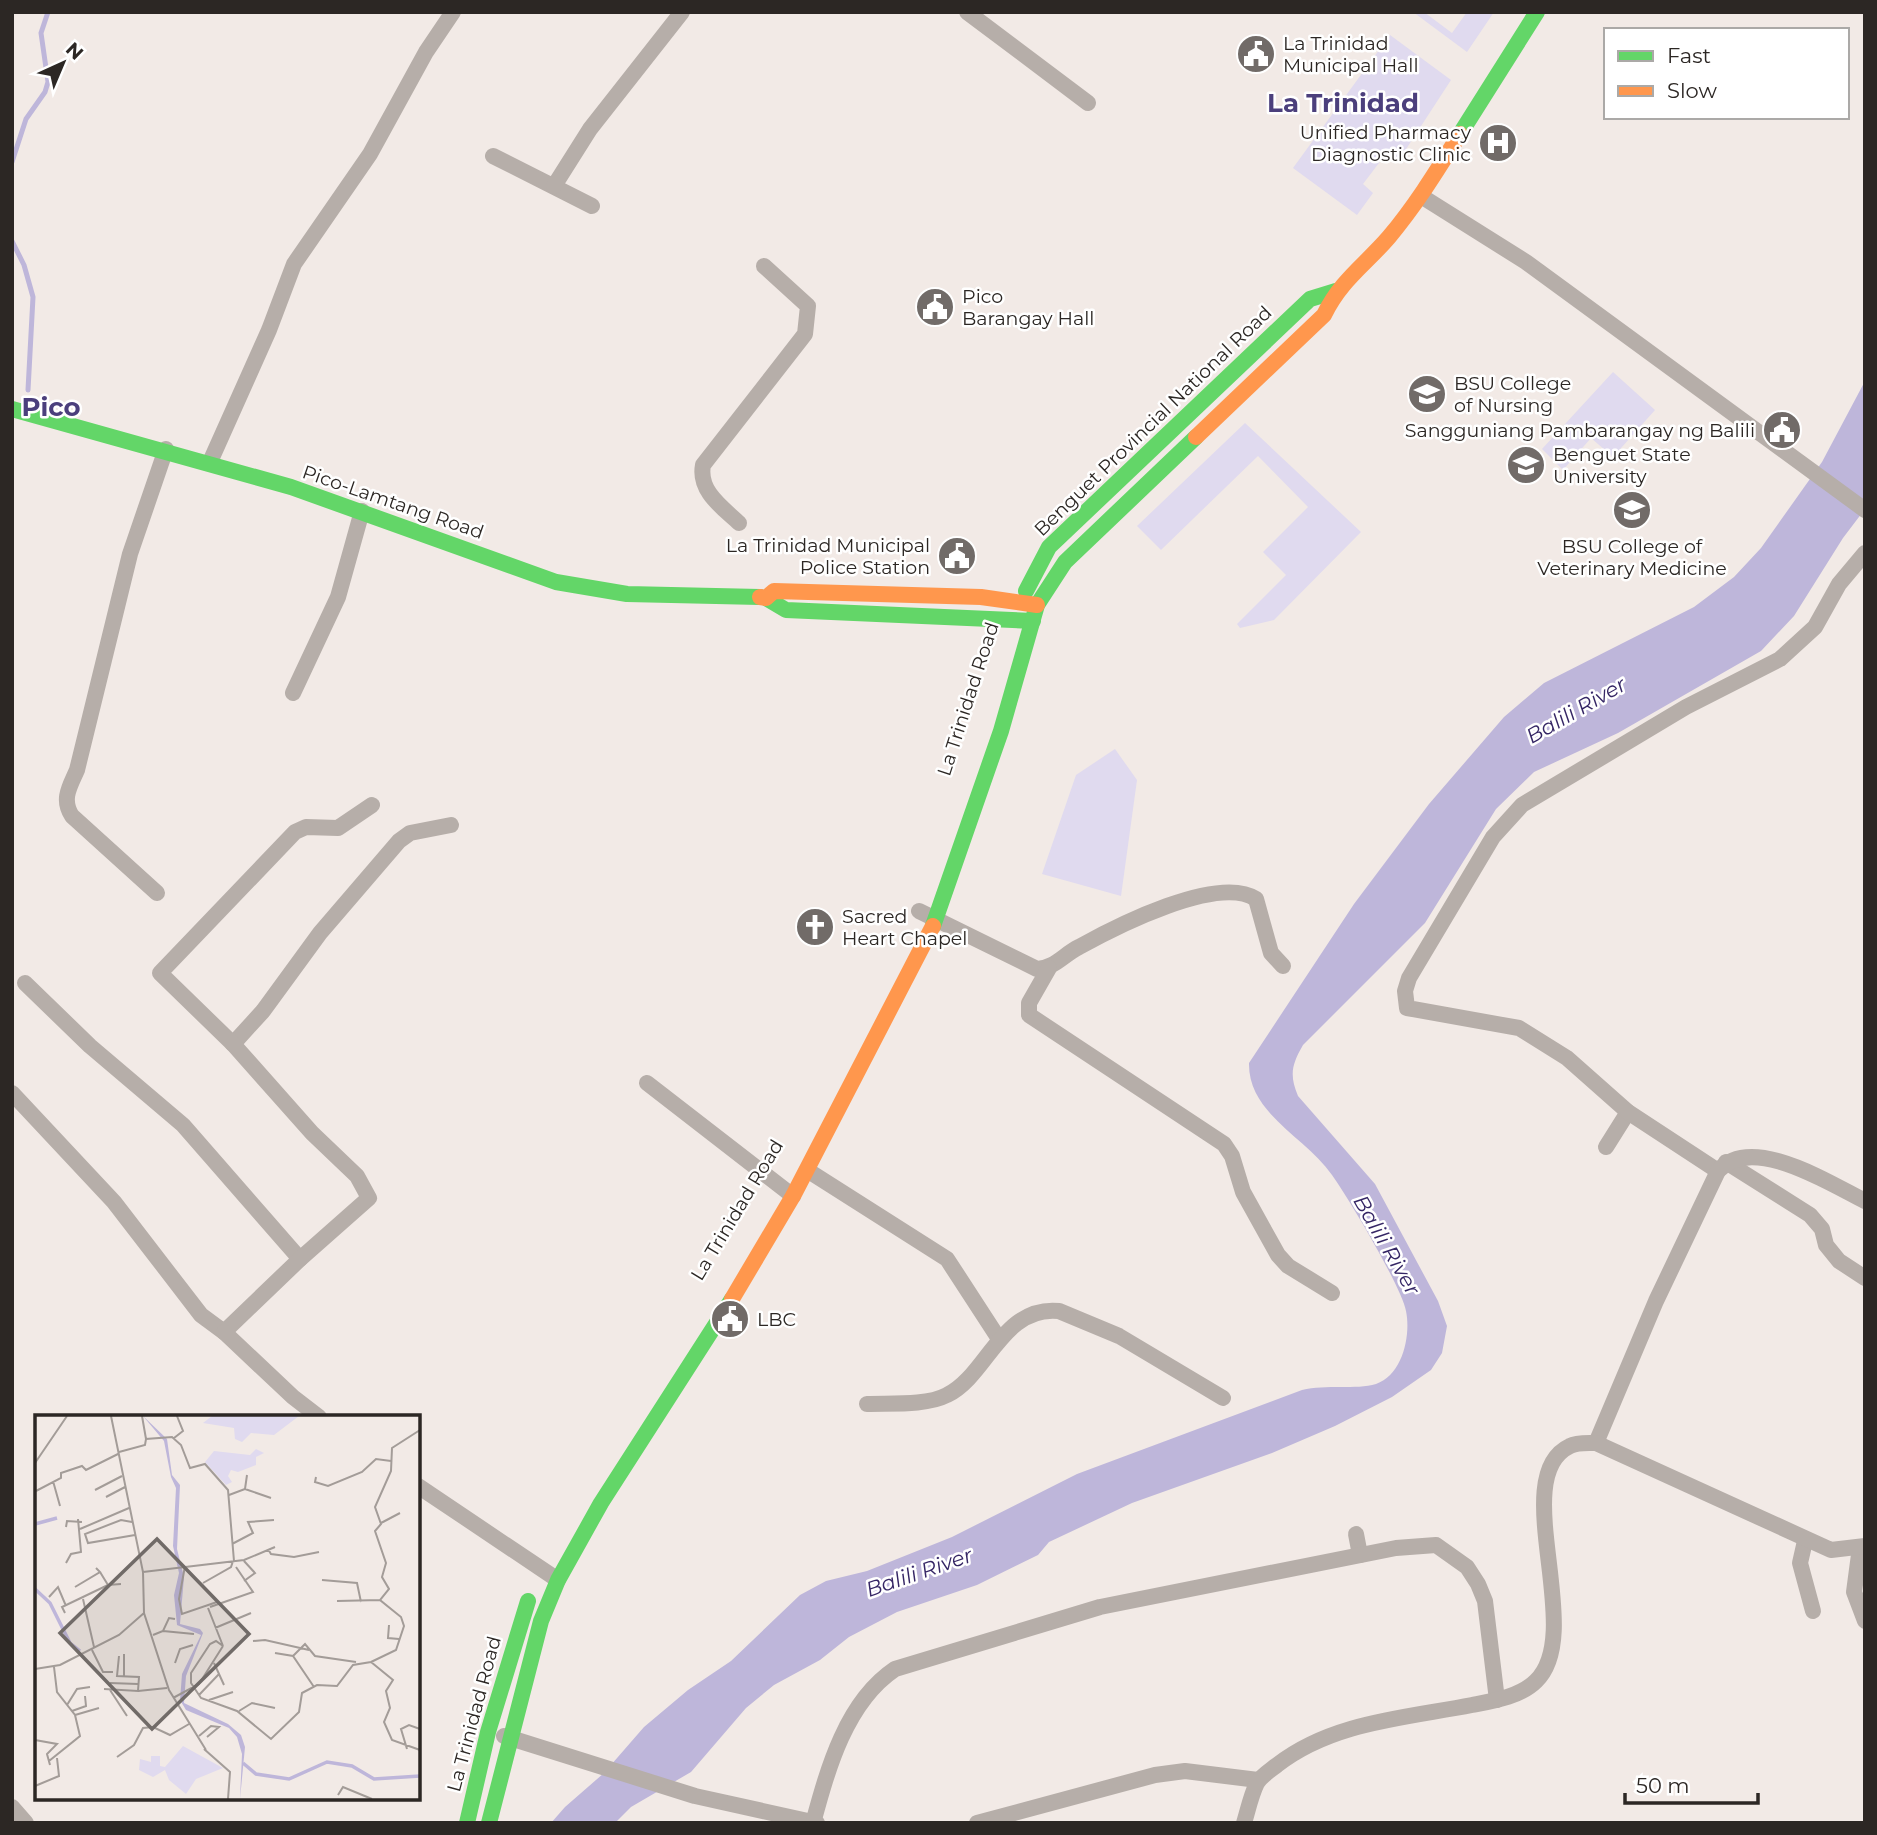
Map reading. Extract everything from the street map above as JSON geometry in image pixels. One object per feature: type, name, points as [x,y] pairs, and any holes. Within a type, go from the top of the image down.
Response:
[{"type":"main road","name":"Benguet Provincial National Road","points":[[1037,605],[1065,562],[1324,315],[1336,291],[1388,238],[1421,196],[1537,12]]},
{"type":"main road","name":"Benguet Provincial National Road","points":[[1023,614],[1049,547],[1310,299],[1336,291]]},
{"type":"main road","name":"Pico-Lamtang Road","points":[[16,410],[210,462],[362,511],[525,572],[580,588],[650,596],[767,597],[774,590],[981,597],[1023,614]]},
{"type":"main road","name":"La Trinidad Road","points":[[1006,654],[1023,614],[1037,605]]},
{"type":"main road","name":"La Trinidad Road","points":[[489,1823],[541,1621],[558,1580],[601,1503],[703,1347],[793,1196],[937,919],[1001,731],[1023,614]]},
{"type":"main road","points":[[821,1105],[852,1046]]},
{"type":"main road","points":[[750,1232],[765,1243]]},
{"type":"main road","name":"La Trinidad Road","points":[[467,1823],[488,1732],[522,1614],[552,1551]]},
{"type":"street","points":[[210,462],[269,330],[294,264],[370,154],[426,52],[453,12]]},
{"type":"street","points":[[554,186],[590,129],[682,12]]},
{"type":"street","points":[[967,12],[1088,103]]},
{"type":"street","points":[[493,156],[592,206]]},
{"type":"street","points":[[1421,196],[1526,262],[1865,510]]},
{"type":"street","points":[[739,523],[710,495],[701,477],[703,465],[805,334],[808,306],[764,266]]},
{"type":"street","points":[[157,892],[72,816],[66,807],[66,794],[77,770],[130,554],[166,449]]},
{"type":"street","points":[[293,692],[338,597],[362,511]]},
{"type":"street","points":[[1865,553],[1839,584],[1815,627],[1780,659],[1686,707],[1522,805],[1493,837],[1473,868],[1409,978],[1405,991],[1407,1008],[1519,1028],[1567,1058],[1628,1112],[1810,1215],[1822,1229],[1826,1245],[1839,1261],[1865,1278]]},
{"type":"street","points":[[223,1332],[300,1259],[365,1204],[369,1198],[368,1191],[358,1176],[312,1133],[233,1044],[160,973],[295,832],[306,827],[338,828],[372,805]]},
{"type":"street","points":[[233,1044],[263,1010],[320,933],[399,841],[410,833],[451,825]]},
{"type":"street","points":[[1283,966],[1272,953],[1256,900],[1237,893],[1169,904],[1076,948],[1049,968],[1029,1003],[1029,1015],[1224,1144],[1232,1156],[1243,1192],[1278,1255],[1288,1266],[1332,1293]]},
{"type":"street","points":[[918,911],[1037,968],[1049,968]]},
{"type":"street","points":[[24,983],[90,1046],[183,1125],[300,1259]]},
{"type":"street","points":[[647,1083],[793,1196]]},
{"type":"street","points":[[12,1093],[114,1202],[201,1315],[317,1415]]},
{"type":"street","points":[[1606,1147],[1628,1112]]},
{"type":"street","points":[[1596,1443],[1656,1301],[1722,1167],[1747,1156],[1766,1156],[1865,1201]]},
{"type":"street","points":[[807,1170],[947,1259],[999,1339]]},
{"type":"street","points":[[867,1404],[947,1396],[959,1388],[999,1339],[1030,1314],[1040,1310],[1059,1311],[1119,1336],[1223,1398]]},
{"type":"street","points":[[1244,1823],[1258,1780],[1295,1751],[1368,1723],[1497,1700],[1525,1689],[1545,1669],[1554,1641],[1554,1623],[1542,1515],[1551,1469],[1560,1453],[1571,1445],[1596,1443],[1805,1541],[1831,1550],[1863,1546],[1854,1592],[1865,1621]]},
{"type":"street","points":[[420,1487],[558,1580]]},
{"type":"street","points":[[1356,1534],[1360,1555]]},
{"type":"street","points":[[1805,1541],[1800,1563],[1814,1611]]},
{"type":"street","points":[[488,1732],[695,1797],[815,1823],[830,1762],[852,1718],[874,1683],[895,1669],[1100,1607],[1360,1555],[1436,1545],[1467,1567],[1485,1601],[1497,1700]]},
{"type":"street","points":[[977,1823],[1156,1775],[1185,1771],[1258,1780]]},
{"type":"street","points":[[12,1807],[26,1823]]},
{"type":"shaded area","points":[[1413,12],[1424,12],[1452,33],[1467,12],[1494,12],[1467,52]]},
{"type":"shaded area","points":[[1390,35],[1451,80],[1397,163],[1385,155],[1363,184],[1373,193],[1357,215],[1293,168]]},
{"type":"shaded area","points":[[1613,372],[1655,410],[1613,457],[1591,438],[1563,470],[1542,449]]},
{"type":"shaded area","points":[[1245,423],[1361,532],[1274,620],[1240,628],[1237,624],[1286,575],[1263,552],[1308,507],[1258,456],[1161,550],[1137,526]]},
{"type":"shaded area","points":[[1115,749],[1137,780],[1121,896],[1042,874],[1076,775]]},
{"type":"water","name":"Balili River","points":[[1865,381],[1865,509],[1843,538],[1794,616],[1761,651],[1618,733],[1534,772],[1496,809],[1425,923],[1303,1045],[1296,1058],[1293,1082],[1298,1096],[1375,1184],[1438,1301],[1447,1326],[1442,1353],[1431,1370],[1392,1397],[1335,1426],[1272,1453],[1132,1503],[1049,1542],[1038,1555],[977,1585],[897,1612],[849,1637],[820,1660],[774,1685],[746,1708],[691,1772],[631,1807],[615,1823],[551,1823],[604,1773],[644,1727],[688,1690],[731,1661],[800,1595],[826,1581],[867,1571],[952,1537],[1077,1474],[1302,1390],[1368,1386],[1385,1379],[1393,1372],[1403,1353],[1407,1331],[1406,1311],[1395,1283],[1332,1175],[1321,1161],[1280,1124],[1258,1097],[1251,1081],[1249,1063],[1354,904],[1429,804],[1504,717],[1544,683],[1694,607],[1734,577],[1761,548],[1822,462]]},
{"type":"waterway","points":[[12,162],[26,119],[45,92],[48,82],[41,33],[48,12]]},
{"type":"waterway","points":[[12,241],[24,265],[33,297],[28,390]]},
{"type":"traffic: fast","points":[[1460,134],[1537,12]]},
{"type":"traffic: fast","points":[[1026,591],[1049,547],[1310,299],[1336,291]]},
{"type":"traffic: fast","points":[[12,409],[291,487],[556,582],[627,594],[760,597]]},
{"type":"traffic: fast","points":[[933,926],[1001,731],[1037,605],[1065,562],[1196,437]]},
{"type":"traffic: fast","points":[[766,598],[786,610],[1033,621]]},
{"type":"traffic: fast","points":[[489,1823],[541,1621],[558,1580],[601,1503],[732,1299]]},
{"type":"traffic: fast","points":[[467,1823],[488,1732],[528,1601]]},
{"type":"traffic: slow","points":[[1196,437],[1324,315],[1346,282],[1389,237],[1408,212],[1460,134]]},
{"type":"traffic: slow","points":[[760,597],[766,598],[774,591],[981,597],[1037,605]]},
{"type":"traffic: slow","points":[[732,1299],[793,1196],[933,926]]},
{"type":"place","name":"La Trinidad Municipal Hall","points":[[1256,54]]},
{"type":"place","name":"Unified Pharmacy Diagnostic Clinic","points":[[1498,143]]},
{"type":"place","name":"Pico Barangay Hall","points":[[935,307]]},
{"type":"place","name":"BSU College of Nursing","points":[[1427,394]]},
{"type":"place","name":"Sangguniang Pambarangay ng Balili","points":[[1782,430]]},
{"type":"place","name":"Benguet State University","points":[[1526,465]]},
{"type":"place","name":"BSU College of Veterinary Medicine","points":[[1632,510]]},
{"type":"place","name":"La Trinidad Municipal Police Station","points":[[957,556]]},
{"type":"place","name":"Sacred Heart Chapel","points":[[815,927]]},
{"type":"place","name":"LBC","points":[[730,1319]]},
{"type":"district","name":"La Trinidad","points":[[1343,103]]},
{"type":"district","name":"Pico","points":[[51,407]]}]
